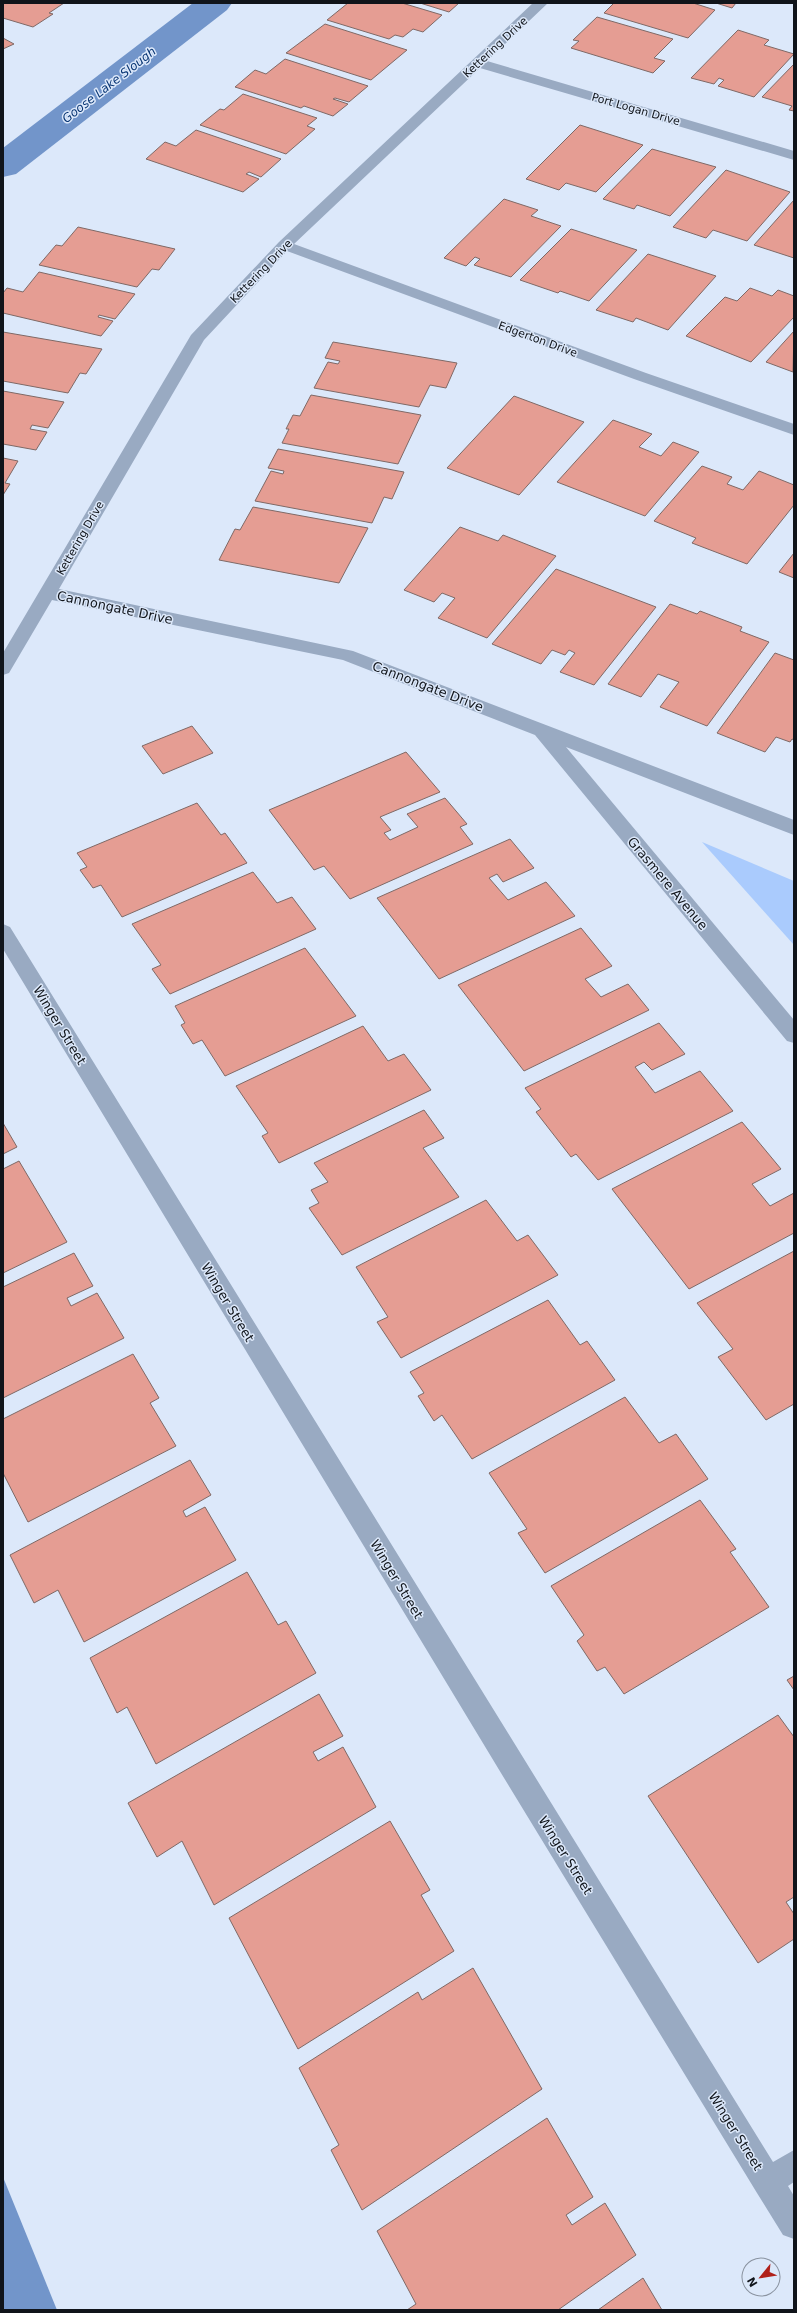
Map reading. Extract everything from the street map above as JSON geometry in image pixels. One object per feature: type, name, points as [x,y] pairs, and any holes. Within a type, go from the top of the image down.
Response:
[{"type":"street","name":"Kettering Drive","points":[[48,593],[197,338],[284,246],[541,3]]},
{"type":"street","name":"Port Logan Drive","points":[[478,62],[794,156]]},
{"type":"street","name":"Edgerton Drive","points":[[284,246],[640,376],[794,430]]},
{"type":"street","points":[[3,669],[48,593]]},
{"type":"street","name":"Cannongate Drive","points":[[48,593],[348,655],[794,828]]},
{"type":"street","name":"Grasmere Avenue","points":[[542,730],[794,1035]]},
{"type":"street","name":"Winger Street","points":[[3,932],[510,1764],[794,2224]]},
{"type":"street","points":[[768,2182],[794,2165]]},
{"type":"shaded area","points":[[702,842],[794,881],[794,945]]},
{"type":"shaded area","points":[[3,2177],[57,2310],[3,2310]]},
{"type":"building","points":[[3,3],[64,3],[49,13],[53,14],[33,27],[3,18]]},
{"type":"building","points":[[348,3],[402,3],[442,15],[423,32],[413,29],[403,37],[395,35],[389,39],[327,20]]},
{"type":"building","points":[[420,3],[459,3],[449,12]]},
{"type":"building","points":[[614,3],[693,3],[715,10],[688,38],[604,13]]},
{"type":"building","points":[[716,3],[736,3],[732,8]]},
{"type":"building","points":[[597,17],[673,39],[654,58],[665,61],[653,73],[571,48],[579,41],[573,40]]},
{"type":"building","points":[[325,24],[407,50],[371,80],[286,53]]},
{"type":"building","points":[[738,30],[769,40],[764,45],[794,54],[754,97],[718,86],[724,80],[719,78],[714,84],[691,78]]},
{"type":"building","points":[[3,38],[14,44],[3,49]]},
{"type":"building","points":[[285,59],[368,86],[349,102],[335,98],[333,99],[348,104],[333,116],[304,106],[301,108],[235,87],[255,70],[266,74]]},
{"type":"building","points":[[794,64],[794,111],[789,110],[792,106],[762,97]]},
{"type":"building","points":[[243,94],[317,118],[307,126],[315,129],[286,154],[200,125],[220,109],[224,110]]},
{"type":"building","points":[[580,125],[643,145],[596,192],[566,183],[559,190],[526,179]]},
{"type":"building","points":[[196,130],[281,159],[261,177],[249,172],[246,174],[259,179],[243,192],[146,159],[165,142],[176,146]]},
{"type":"building","points":[[652,149],[716,167],[670,216],[637,205],[634,209],[603,199]]},
{"type":"building","points":[[726,170],[790,192],[747,241],[713,230],[706,238],[673,227]]},
{"type":"building","points":[[504,199],[538,210],[531,216],[561,226],[511,277],[474,265],[480,259],[475,257],[466,266],[444,258]]},
{"type":"building","points":[[794,200],[794,258],[754,245]]},
{"type":"building","points":[[78,227],[175,249],[159,270],[152,269],[137,287],[39,265],[56,245],[62,246]]},
{"type":"building","points":[[571,229],[637,250],[589,301],[560,291],[558,293],[520,280]]},
{"type":"building","points":[[648,254],[716,276],[668,330],[636,318],[633,322],[596,310]]},
{"type":"building","points":[[39,272],[135,294],[115,319],[99,315],[98,317],[113,321],[101,336],[3,313],[3,293],[7,288],[23,292]]},
{"type":"building","points":[[750,288],[772,296],[778,290],[794,296],[794,317],[751,362],[686,336],[725,297],[737,301]]},
{"type":"building","points":[[794,331],[793,372],[766,362]]},
{"type":"building","points":[[3,332],[102,349],[86,374],[80,373],[68,393],[3,381]]},
{"type":"building","points":[[333,342],[457,363],[446,388],[430,385],[419,407],[314,388],[328,362],[338,364],[340,361],[325,358]]},
{"type":"building","points":[[3,391],[64,402],[48,428],[32,425],[30,429],[47,432],[36,450],[3,444]]},
{"type":"building","points":[[311,395],[421,415],[398,464],[282,443],[289,429],[286,429],[293,415],[300,416]]},
{"type":"building","points":[[514,396],[584,422],[519,495],[447,468]]},
{"type":"building","points":[[613,420],[652,434],[639,447],[661,456],[673,442],[699,452],[645,516],[557,482]]},
{"type":"building","points":[[278,449],[404,472],[392,499],[384,497],[372,523],[255,501],[271,471],[283,474],[284,471],[268,468]]},
{"type":"building","points":[[3,458],[18,461],[5,483],[10,484],[3,495]]},
{"type":"building","points":[[702,466],[732,477],[727,484],[743,490],[759,471],[794,485],[794,505],[747,564],[692,543],[696,538],[654,521]]},
{"type":"building","points":[[253,507],[368,528],[339,583],[219,560],[235,529],[240,530]]},
{"type":"building","points":[[460,527],[498,541],[503,535],[556,556],[487,638],[438,618],[455,598],[442,593],[434,602],[404,590]]},
{"type":"building","points":[[794,553],[794,578],[779,572]]},
{"type":"building","points":[[556,569],[656,607],[594,685],[560,672],[575,653],[569,650],[565,655],[552,650],[541,664],[492,644]]},
{"type":"building","points":[[670,604],[697,614],[700,611],[742,627],[740,631],[769,642],[707,726],[660,707],[679,682],[658,674],[641,697],[608,684]]},
{"type":"building","points":[[775,653],[794,660],[794,740],[792,739],[790,742],[776,737],[765,752],[717,733]]},
{"type":"building","points":[[192,726],[213,753],[163,774],[142,746]]},
{"type":"building","points":[[406,752],[440,792],[380,817],[391,830],[384,833],[390,840],[418,827],[407,814],[445,798],[467,824],[460,827],[473,844],[350,899],[324,866],[314,870],[269,810]]},
{"type":"building","points":[[197,803],[221,835],[225,833],[247,863],[122,917],[101,885],[93,888],[80,870],[87,867],[77,853]]},
{"type":"building","points":[[510,839],[534,868],[503,882],[497,874],[489,878],[508,900],[546,882],[575,916],[439,979],[377,898]]},
{"type":"building","points":[[253,872],[277,903],[292,897],[316,929],[170,994],[152,969],[161,965],[132,924]]},
{"type":"building","points":[[581,928],[612,966],[585,979],[601,997],[628,984],[649,1010],[524,1071],[458,985]]},
{"type":"building","points":[[305,948],[356,1016],[225,1076],[202,1040],[193,1044],[181,1025],[185,1023],[175,1006]]},
{"type":"building","points":[[659,1023],[685,1054],[652,1070],[644,1062],[635,1067],[655,1093],[700,1071],[733,1111],[598,1180],[576,1154],[571,1157],[536,1112],[541,1109],[525,1088]]},
{"type":"building","points":[[363,1026],[388,1061],[404,1054],[431,1090],[279,1163],[262,1136],[268,1133],[236,1086]]},
{"type":"building","points":[[424,1110],[444,1138],[423,1148],[459,1197],[342,1255],[309,1208],[319,1203],[311,1190],[328,1182],[314,1163]]},
{"type":"building","points":[[742,1122],[781,1169],[752,1184],[770,1206],[794,1193],[794,1233],[689,1289],[612,1189]]},
{"type":"building","points":[[3,1123],[17,1147],[3,1154]]},
{"type":"building","points":[[19,1161],[67,1242],[3,1273],[3,1169]]},
{"type":"building","points":[[486,1200],[517,1241],[528,1235],[558,1275],[401,1358],[377,1322],[388,1317],[356,1267]]},
{"type":"building","points":[[794,1251],[794,1404],[766,1420],[718,1357],[733,1349],[697,1303]]},
{"type":"building","points":[[74,1253],[93,1286],[67,1298],[71,1306],[97,1293],[124,1338],[3,1398],[3,1287]]},
{"type":"building","points":[[548,1300],[580,1345],[587,1341],[615,1380],[472,1459],[442,1415],[434,1421],[418,1396],[424,1393],[410,1372]]},
{"type":"building","points":[[133,1354],[159,1398],[150,1403],[176,1446],[28,1522],[3,1473],[3,1419]]},
{"type":"building","points":[[625,1397],[659,1443],[676,1434],[708,1479],[545,1573],[518,1533],[527,1529],[489,1473]]},
{"type":"building","points":[[190,1460],[211,1495],[183,1511],[186,1517],[205,1507],[236,1560],[84,1642],[58,1590],[34,1603],[10,1555]]},
{"type":"building","points":[[700,1500],[736,1549],[730,1552],[769,1607],[624,1694],[605,1667],[597,1671],[577,1641],[584,1635],[551,1586]]},
{"type":"building","points":[[247,1572],[278,1625],[286,1621],[316,1673],[156,1764],[127,1707],[117,1713],[90,1658]]},
{"type":"building","points":[[794,1676],[794,1690],[787,1680]]},
{"type":"building","points":[[319,1694],[343,1736],[313,1752],[318,1761],[343,1747],[376,1807],[214,1905],[182,1841],[157,1857],[128,1803]]},
{"type":"building","points":[[778,1715],[794,1737],[794,1897],[786,1902],[794,1914],[794,1939],[758,1963],[648,1796]]},
{"type":"building","points":[[390,1821],[430,1890],[421,1895],[454,1951],[298,2049],[229,1918]]},
{"type":"building","points":[[473,1968],[542,2089],[362,2210],[331,2150],[339,2145],[299,2068],[418,1992],[422,2000]]},
{"type":"building","points":[[547,2118],[593,2197],[566,2215],[572,2225],[605,2203],[636,2255],[558,2310],[407,2310],[416,2304],[377,2231]]},
{"type":"building","points":[[643,2278],[662,2310],[598,2310]]},
{"type":"waterway","name":"Goose Lake Slough","points":[[3,166],[215,3]]}]
